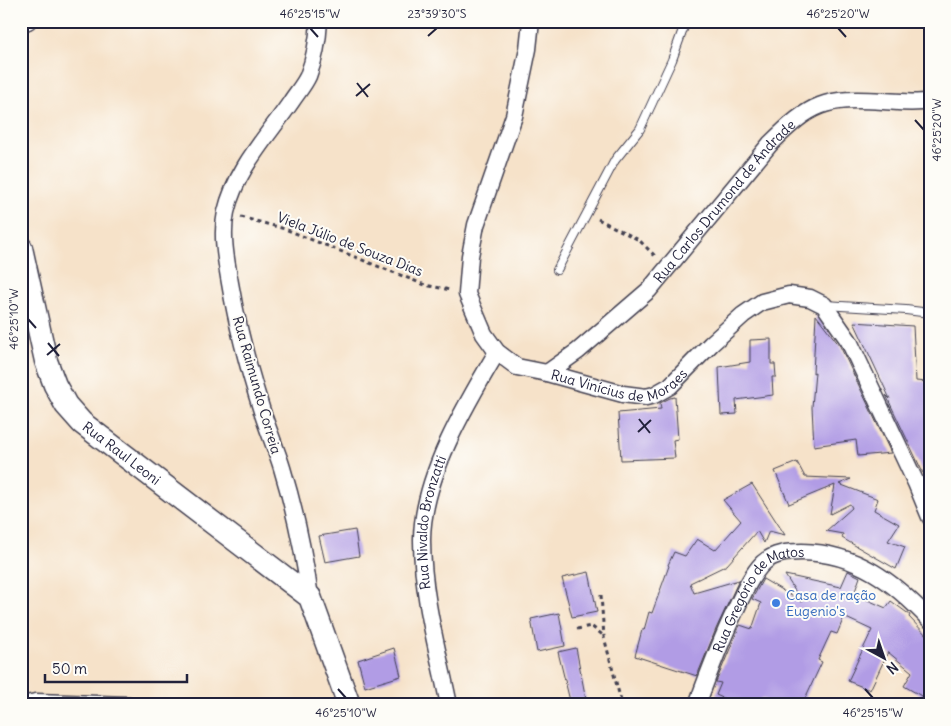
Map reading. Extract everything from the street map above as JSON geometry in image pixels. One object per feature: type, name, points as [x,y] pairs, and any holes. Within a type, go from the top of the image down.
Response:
[{"type":"street","points":[[21,23],[28,21]]},
{"type":"street","name":"Rua Raimundo Correia","points":[[319,21],[318,42],[307,78],[286,110],[262,140],[241,173],[226,212],[225,255],[236,317],[261,409],[295,514],[305,556],[310,597],[349,705]]},
{"type":"street","name":"Rua Vinícius de Moraes","points":[[531,21],[528,49],[514,116],[476,225],[470,256],[467,294],[484,334],[497,352],[517,366],[623,394],[646,397],[654,395],[670,386],[711,344],[762,302],[792,295],[810,298],[824,305]]},
{"type":"street","name":"Rua Carlos Drumond de Andrade","points":[[547,373],[578,351],[649,290],[770,144],[791,123],[814,107],[832,101],[870,100],[919,104],[930,101]]},
{"type":"street","name":"Rua Raul Leoni","points":[[21,248],[46,361],[55,385],[66,405],[82,423],[310,597]]},
{"type":"street","points":[[824,305],[849,341],[916,482],[930,517]]},
{"type":"street","name":"Rua Nivaldo Bronzatti","points":[[449,705],[425,588],[423,530],[428,498],[440,462],[470,397],[497,352]]},
{"type":"street","name":"Rua Gregório de Matos","points":[[697,705],[720,643],[748,584],[764,562],[775,555],[790,552],[815,552],[850,560],[878,575],[907,596],[930,620]]},
{"type":"street","points":[[21,705],[36,702],[129,705]]},
{"type":"lane","points":[[557,270],[615,160],[640,129],[672,60],[686,21]]},
{"type":"lane","points":[[824,305],[930,313]]},
{"type":"path","name":"Viela Júlio de Souza Dias","points":[[226,212],[285,229],[425,285],[467,294]]},
{"type":"path","points":[[587,213],[639,240],[667,269]]},
{"type":"path","points":[[601,595],[604,637],[622,705]]},
{"type":"path","points":[[577,629],[591,626],[604,637]]},
{"type":"building","points":[[816,315],[840,346],[891,453],[858,456],[856,440],[814,446],[812,407]]},
{"type":"building","points":[[854,322],[913,326],[916,381],[927,382],[927,401],[930,401],[930,473],[923,473]]},
{"type":"building","points":[[771,339],[771,364],[775,364],[776,377],[772,377],[773,395],[736,400],[737,414],[721,415],[719,367],[750,362],[750,340]]},
{"type":"building","points":[[675,397],[678,439],[673,440],[675,458],[621,460],[618,413],[661,409],[660,403]]},
{"type":"building","points":[[797,462],[805,477],[851,479],[839,484],[878,499],[874,510],[899,524],[888,541],[905,547],[896,569],[842,538],[843,534],[826,531],[852,508],[850,504],[830,514],[835,485],[789,504],[775,471]]},
{"type":"building","points":[[752,484],[785,535],[769,531],[764,543],[757,531],[727,565],[690,583],[694,593],[739,580],[697,676],[635,656],[642,630],[644,630],[649,612],[652,613],[674,552],[685,556],[697,539],[715,550],[741,521],[723,500]]},
{"type":"building","points":[[355,530],[359,556],[325,562],[319,536]]},
{"type":"building","points":[[848,571],[860,577],[854,594],[886,608],[891,601],[910,615],[909,617],[930,639],[930,701],[904,686],[912,672],[888,652],[870,690],[848,681],[872,630],[844,617],[837,634],[831,632],[818,660],[822,662],[802,705],[775,705],[761,698],[758,705],[738,705],[716,695],[721,683],[716,682],[740,625],[752,629],[761,603],[752,599],[763,579],[802,602],[785,575],[841,587]]},
{"type":"building","points":[[589,572],[597,612],[572,617],[562,578]]},
{"type":"building","points":[[559,613],[565,646],[537,652],[531,619]]},
{"type":"building","points":[[394,648],[401,676],[365,687],[358,660]]},
{"type":"building","points":[[576,648],[587,705],[571,705],[558,652]]},
{"type":"place","name":"Casa de ração Eugenio's","points":[[776,603]]}]
